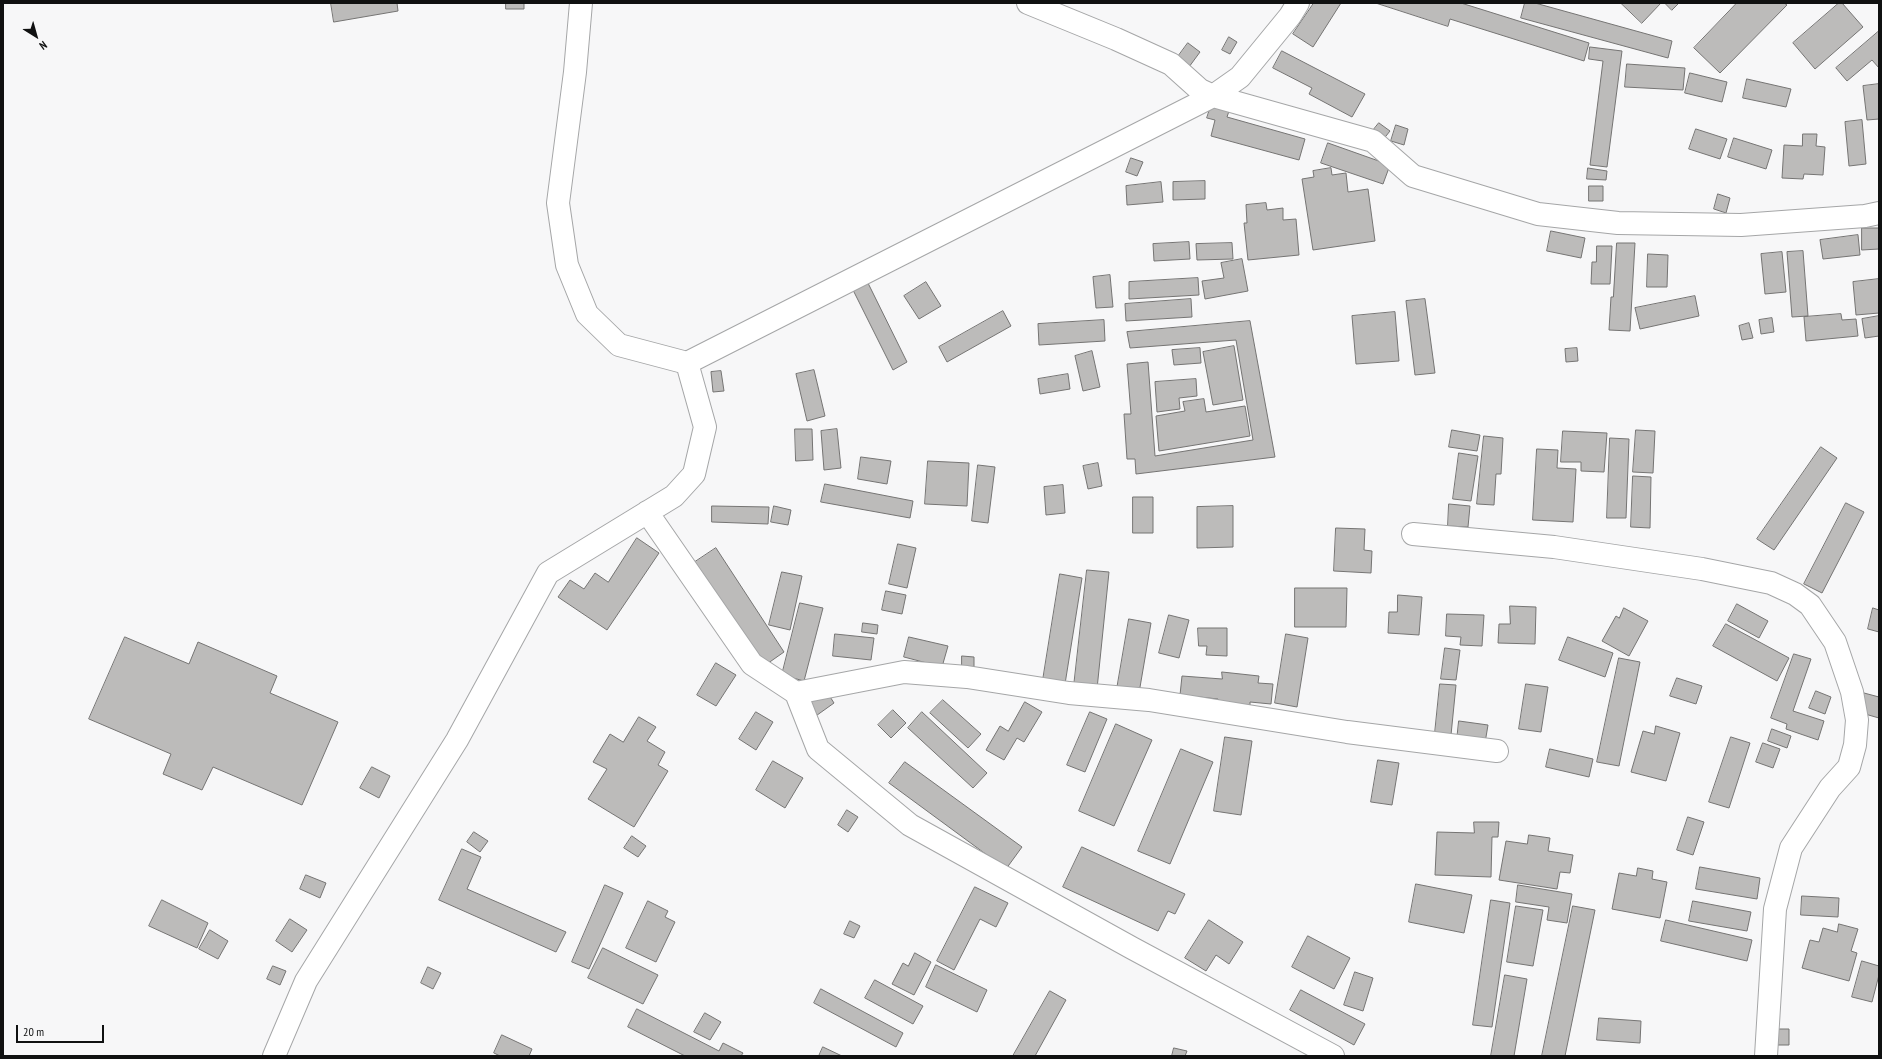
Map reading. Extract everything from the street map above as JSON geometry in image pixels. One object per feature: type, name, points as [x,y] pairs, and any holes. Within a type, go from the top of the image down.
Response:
[{"type":"street","points":[[581,3],[575,72],[558,202],[567,265],[587,314],[619,346],[687,363],[1213,96],[1240,77],[1290,16],[1298,3]]},
{"type":"street","points":[[1028,3],[1116,39],[1171,64],[1200,90],[1213,96],[1373,141],[1413,176],[1538,214],[1618,223],[1741,225],[1865,216],[1879,213]]},
{"type":"street","points":[[274,1056],[306,981],[457,740],[548,573],[674,496],[694,474],[705,427],[687,363]]},
{"type":"street","points":[[647,512],[752,664],[796,693],[818,749],[910,825],[1132,948],[1333,1056]]},
{"type":"street","points":[[1413,534],[1554,547],[1702,569],[1771,583],[1795,594],[1810,605],[1836,642],[1852,692],[1856,720],[1855,745],[1849,767],[1830,788],[1791,848],[1774,908],[1766,1056]]},
{"type":"street","points":[[796,693],[904,672],[967,677],[1069,693],[1157,701],[1347,732],[1496,751]]},
{"type":"building","points":[[331,3],[397,3],[398,11],[334,22]]},
{"type":"building","points":[[506,3],[524,3],[524,9],[506,9]]},
{"type":"building","points":[[1314,3],[1341,3],[1313,47],[1293,34]]},
{"type":"building","points":[[1376,3],[1461,3],[1589,43],[1584,61],[1450,19],[1448,26]]},
{"type":"building","points":[[1525,3],[1535,3],[1672,41],[1668,58],[1521,18]]},
{"type":"building","points":[[1621,3],[1661,3],[1642,23]]},
{"type":"building","points":[[1665,3],[1679,3],[1672,10]]},
{"type":"building","points":[[1737,3],[1784,3],[1787,5],[1720,73],[1694,48]]},
{"type":"building","points":[[1839,3],[1842,3],[1863,27],[1815,69],[1793,43]]},
{"type":"building","points":[[1879,31],[1879,68],[1872,60],[1847,81],[1836,68]]},
{"type":"building","points":[[1229,37],[1237,42],[1230,54],[1222,50]]},
{"type":"building","points":[[1188,43],[1200,52],[1189,67],[1177,58]]},
{"type":"building","points":[[1590,47],[1622,51],[1607,167],[1590,165],[1603,61],[1589,59]]},
{"type":"building","points":[[1282,51],[1365,94],[1352,117],[1309,94],[1312,88],[1273,68]]},
{"type":"building","points":[[1627,64],[1685,68],[1683,90],[1625,87]]},
{"type":"building","points":[[1690,73],[1727,82],[1722,102],[1685,93]]},
{"type":"building","points":[[1747,79],[1791,89],[1786,107],[1743,98]]},
{"type":"building","points":[[1879,84],[1879,119],[1867,120],[1863,86]]},
{"type":"building","points":[[1212,103],[1230,108],[1227,117],[1305,139],[1299,160],[1211,136],[1215,120],[1207,118]]},
{"type":"building","points":[[1862,120],[1866,164],[1849,166],[1845,122]]},
{"type":"building","points":[[1379,123],[1390,131],[1382,141],[1371,133]]},
{"type":"building","points":[[1396,125],[1408,129],[1404,145],[1391,141]]},
{"type":"building","points":[[1696,129],[1727,139],[1720,159],[1689,149]]},
{"type":"building","points":[[1803,134],[1817,134],[1816,146],[1825,147],[1823,175],[1804,174],[1803,179],[1782,178],[1784,145],[1802,146]]},
{"type":"building","points":[[1734,138],[1772,150],[1766,169],[1728,157]]},
{"type":"building","points":[[1328,143],[1390,165],[1383,184],[1321,163]]},
{"type":"building","points":[[1131,158],[1143,162],[1137,176],[1126,172]]},
{"type":"building","points":[[1331,168],[1332,175],[1346,173],[1348,192],[1368,189],[1375,241],[1313,250],[1302,179],[1314,177],[1313,171]]},
{"type":"building","points":[[1588,168],[1607,171],[1606,180],[1587,179]]},
{"type":"building","points":[[1205,181],[1205,199],[1173,200],[1173,182]]},
{"type":"building","points":[[1161,182],[1163,202],[1127,205],[1126,186]]},
{"type":"building","points":[[1589,186],[1603,186],[1603,201],[1589,201]]},
{"type":"building","points":[[1718,194],[1730,198],[1726,213],[1714,209]]},
{"type":"building","points":[[1266,203],[1267,210],[1283,208],[1283,220],[1296,219],[1299,255],[1248,260],[1244,223],[1247,223],[1246,205]]},
{"type":"building","points":[[1862,228],[1879,228],[1879,249],[1862,250]]},
{"type":"building","points":[[1551,231],[1585,238],[1581,258],[1547,251]]},
{"type":"building","points":[[1858,235],[1860,255],[1823,259],[1820,240]]},
{"type":"building","points":[[1189,242],[1190,259],[1154,261],[1153,244]]},
{"type":"building","points":[[1232,243],[1233,259],[1197,260],[1196,244]]},
{"type":"building","points":[[1617,243],[1635,243],[1630,331],[1609,330]]},
{"type":"building","points":[[1597,246],[1612,246],[1610,284],[1591,284],[1592,262],[1596,262]]},
{"type":"building","points":[[1803,251],[1808,316],[1792,317],[1787,252]]},
{"type":"building","points":[[1782,252],[1786,292],[1765,294],[1761,254]]},
{"type":"building","points":[[1648,254],[1668,255],[1667,287],[1647,287]]},
{"type":"building","points":[[1242,259],[1248,291],[1205,299],[1202,281],[1224,278],[1221,263]]},
{"type":"building","points":[[1110,275],[1113,307],[1096,308],[1093,277]]},
{"type":"building","points":[[1198,278],[1199,295],[1129,299],[1129,282]]},
{"type":"building","points":[[1879,279],[1879,313],[1856,315],[1853,282]]},
{"type":"building","points":[[867,281],[907,362],[893,370],[852,288]]},
{"type":"building","points":[[926,282],[941,306],[919,319],[904,296]]},
{"type":"building","points":[[1695,296],[1699,316],[1640,329],[1635,308]]},
{"type":"building","points":[[1191,299],[1192,317],[1126,321],[1125,304]]},
{"type":"building","points":[[1425,299],[1435,373],[1415,375],[1406,301]]},
{"type":"building","points":[[1003,311],[1011,326],[947,362],[939,347]]},
{"type":"building","points":[[1395,312],[1399,361],[1356,364],[1352,316]]},
{"type":"building","points":[[1841,314],[1842,320],[1856,319],[1858,336],[1806,341],[1804,317]]},
{"type":"building","points":[[1879,316],[1879,336],[1865,338],[1862,319]]},
{"type":"building","points":[[1772,318],[1774,332],[1761,334],[1759,320]]},
{"type":"building","points":[[1104,320],[1105,341],[1039,345],[1038,324]]},
{"type":"building","points":[[1250,321],[1275,457],[1136,474],[1135,459],[1127,459],[1124,414],[1131,414],[1127,364],[1148,362],[1155,456],[1253,440],[1236,340],[1130,348],[1127,332]]},
{"type":"building","points":[[1749,323],[1753,338],[1742,340],[1739,326]]},
{"type":"building","points":[[1234,346],[1243,400],[1213,405],[1203,352]]},
{"type":"building","points":[[1200,348],[1201,363],[1174,365],[1172,350]]},
{"type":"building","points":[[1577,348],[1578,361],[1566,362],[1565,349]]},
{"type":"building","points":[[1092,351],[1100,387],[1083,391],[1075,356]]},
{"type":"building","points":[[814,370],[825,416],[807,421],[796,374]]},
{"type":"building","points":[[721,371],[724,391],[713,392],[711,372]]},
{"type":"building","points":[[1068,374],[1070,389],[1040,394],[1038,379]]},
{"type":"building","points":[[1196,379],[1197,396],[1179,398],[1180,409],[1157,412],[1155,382]]},
{"type":"building","points":[[1204,399],[1206,412],[1245,406],[1250,436],[1159,451],[1156,416],[1185,411],[1183,402]]},
{"type":"building","points":[[795,429],[812,429],[813,460],[796,461]]},
{"type":"building","points":[[837,429],[841,468],[824,470],[821,431]]},
{"type":"building","points":[[1452,430],[1480,435],[1477,451],[1449,447]]},
{"type":"building","points":[[1636,430],[1655,431],[1653,473],[1633,472]]},
{"type":"building","points":[[1563,431],[1607,433],[1604,472],[1581,471],[1581,462],[1561,462]]},
{"type":"building","points":[[1484,436],[1503,438],[1501,474],[1496,474],[1494,505],[1477,504]]},
{"type":"building","points":[[1610,438],[1629,439],[1626,518],[1607,518]]},
{"type":"building","points":[[1821,447],[1837,458],[1774,550],[1757,539]]},
{"type":"building","points":[[1537,449],[1558,450],[1557,468],[1576,469],[1573,522],[1533,520]]},
{"type":"building","points":[[1459,453],[1478,456],[1471,501],[1453,499]]},
{"type":"building","points":[[861,457],[891,461],[887,484],[858,479]]},
{"type":"building","points":[[928,461],[969,463],[967,506],[925,504]]},
{"type":"building","points":[[1098,463],[1102,486],[1088,489],[1083,466]]},
{"type":"building","points":[[978,465],[995,467],[988,523],[972,521]]},
{"type":"building","points":[[1633,476],[1651,477],[1650,528],[1631,527]]},
{"type":"building","points":[[825,484],[913,501],[910,518],[821,502]]},
{"type":"building","points":[[1063,485],[1065,513],[1046,515],[1044,487]]},
{"type":"building","points":[[1133,497],[1153,497],[1153,533],[1133,533]]},
{"type":"building","points":[[1846,503],[1864,512],[1822,593],[1804,584]]},
{"type":"building","points":[[1449,504],[1470,506],[1468,527],[1448,526]]},
{"type":"building","points":[[712,506],[769,507],[768,524],[712,522]]},
{"type":"building","points":[[774,506],[791,510],[788,525],[771,522]]},
{"type":"building","points":[[1233,506],[1233,547],[1197,548],[1197,507]]},
{"type":"building","points":[[1336,528],[1365,529],[1364,550],[1372,551],[1371,573],[1334,571]]},
{"type":"building","points":[[637,538],[659,553],[607,630],[558,597],[570,580],[584,589],[595,573],[608,582]]},
{"type":"building","points":[[898,544],[916,548],[907,588],[889,584]]},
{"type":"building","points":[[716,548],[784,652],[764,666],[695,562]]},
{"type":"building","points":[[1087,570],[1109,572],[1097,689],[1074,686]]},
{"type":"building","points":[[782,572],[802,576],[790,630],[769,625]]},
{"type":"building","points":[[1060,574],[1082,578],[1065,684],[1043,680]]},
{"type":"building","points":[[1295,588],[1347,588],[1346,627],[1295,627]]},
{"type":"building","points":[[886,591],[906,595],[902,614],[882,610]]},
{"type":"building","points":[[1398,595],[1422,597],[1419,635],[1388,633],[1389,612],[1397,612]]},
{"type":"building","points":[[800,603],[823,608],[804,681],[782,675]]},
{"type":"building","points":[[1737,604],[1768,621],[1759,638],[1728,621]]},
{"type":"building","points":[[1510,606],[1536,607],[1535,644],[1498,643],[1499,624],[1510,624]]},
{"type":"building","points":[[1624,608],[1648,621],[1629,656],[1602,641],[1616,616],[1619,618]]},
{"type":"building","points":[[1873,608],[1879,610],[1879,632],[1868,629]]},
{"type":"building","points":[[1447,614],[1484,615],[1482,646],[1460,645],[1461,637],[1446,636]]},
{"type":"building","points":[[1169,615],[1189,620],[1179,658],[1159,653]]},
{"type":"building","points":[[1129,619],[1151,623],[1139,693],[1117,689]]},
{"type":"building","points":[[863,623],[878,625],[877,634],[862,632]]},
{"type":"building","points":[[1726,624],[1789,658],[1777,681],[1713,646]]},
{"type":"building","points":[[1198,628],[1227,628],[1227,656],[1206,655],[1207,646],[1199,646]]},
{"type":"building","points":[[835,634],[874,638],[871,660],[833,656]]},
{"type":"building","points":[[1286,634],[1308,638],[1297,707],[1275,703]]},
{"type":"building","points":[[125,637],[189,664],[198,642],[277,676],[270,693],[338,722],[302,805],[213,767],[202,790],[163,774],[171,754],[89,719]]},
{"type":"building","points":[[909,637],[948,646],[942,667],[904,657]]},
{"type":"building","points":[[1568,637],[1613,653],[1605,677],[1559,660]]},
{"type":"building","points":[[1445,648],[1460,650],[1456,680],[1441,679]]},
{"type":"building","points":[[1794,654],[1811,659],[1793,711],[1824,721],[1818,740],[1786,729],[1787,724],[1771,718]]},
{"type":"building","points":[[962,656],[974,657],[974,670],[962,669]]},
{"type":"building","points":[[1619,658],[1640,662],[1619,766],[1597,762]]},
{"type":"building","points":[[716,663],[736,675],[716,706],[697,695]]},
{"type":"building","points":[[1222,672],[1259,676],[1258,683],[1273,684],[1271,704],[1250,702],[1250,706],[1218,703],[1218,699],[1180,695],[1182,676],[1222,679]]},
{"type":"building","points":[[1677,678],[1702,686],[1696,704],[1670,696]]},
{"type":"building","points":[[1440,684],[1456,685],[1451,735],[1435,733]]},
{"type":"building","points":[[1526,684],[1548,687],[1541,732],[1519,729]]},
{"type":"building","points":[[1816,691],[1831,697],[1825,714],[1809,708]]},
{"type":"building","points":[[827,692],[834,703],[813,718],[805,707]]},
{"type":"building","points":[[1864,693],[1879,697],[1879,718],[1858,712]]},
{"type":"building","points":[[943,700],[981,734],[968,748],[930,713]]},
{"type":"building","points":[[1025,702],[1042,712],[1024,742],[1017,738],[1004,760],[986,750],[1000,726],[1008,731]]},
{"type":"building","points":[[893,710],[906,723],[891,738],[878,725]]},
{"type":"building","points":[[756,712],[773,722],[756,750],[739,739]]},
{"type":"building","points":[[922,712],[987,773],[973,788],[908,728]]},
{"type":"building","points":[[1090,712],[1107,719],[1085,772],[1067,765]]},
{"type":"building","points":[[639,717],[656,727],[647,741],[665,752],[658,765],[668,771],[634,827],[588,799],[607,769],[593,762],[610,734],[623,742]]},
{"type":"building","points":[[1459,721],[1488,725],[1485,743],[1457,740]]},
{"type":"building","points":[[1116,724],[1152,740],[1114,826],[1079,811]]},
{"type":"building","points":[[1656,726],[1680,733],[1666,781],[1631,772],[1643,731],[1654,734]]},
{"type":"building","points":[[1772,729],[1791,736],[1787,748],[1768,741]]},
{"type":"building","points":[[1225,737],[1252,741],[1241,815],[1214,811]]},
{"type":"building","points":[[1731,737],[1750,743],[1729,808],[1709,802]]},
{"type":"building","points":[[1763,743],[1780,749],[1773,768],[1756,762]]},
{"type":"building","points":[[1181,749],[1213,762],[1170,864],[1138,851]]},
{"type":"building","points":[[1550,749],[1593,759],[1589,777],[1546,767]]},
{"type":"building","points":[[1378,760],[1399,763],[1392,805],[1371,802]]},
{"type":"building","points":[[773,761],[803,778],[785,808],[756,790]]},
{"type":"building","points":[[905,762],[1022,847],[1006,869],[889,783]]},
{"type":"building","points":[[372,767],[390,776],[379,798],[360,788]]},
{"type":"building","points":[[847,810],[858,817],[848,832],[838,825]]},
{"type":"building","points":[[1688,817],[1704,822],[1693,855],[1677,850]]},
{"type":"building","points":[[1474,822],[1499,822],[1498,837],[1492,837],[1491,877],[1435,875],[1437,832],[1474,833]]},
{"type":"building","points":[[474,832],[488,841],[480,852],[467,842]]},
{"type":"building","points":[[1529,835],[1550,838],[1548,851],[1573,855],[1570,873],[1560,872],[1557,889],[1499,880],[1506,841],[1527,844]]},
{"type":"building","points":[[632,836],[646,846],[638,857],[624,848]]},
{"type":"building","points":[[1082,847],[1185,894],[1175,914],[1168,911],[1158,931],[1063,887]]},
{"type":"building","points":[[462,849],[481,857],[467,889],[566,932],[556,952],[439,900]]},
{"type":"building","points":[[1700,867],[1760,878],[1757,899],[1696,889]]},
{"type":"building","points":[[1638,868],[1653,871],[1652,879],[1667,882],[1660,918],[1612,909],[1619,873],[1636,876]]},
{"type":"building","points":[[306,875],[326,883],[320,898],[300,889]]},
{"type":"building","points":[[1416,884],[1472,895],[1464,933],[1409,922]]},
{"type":"building","points":[[605,885],[623,893],[589,969],[572,962]]},
{"type":"building","points":[[1518,885],[1572,894],[1567,923],[1547,920],[1549,907],[1516,902]]},
{"type":"building","points":[[975,887],[1008,903],[996,927],[980,919],[954,970],[937,961]]},
{"type":"building","points":[[1802,896],[1839,898],[1838,917],[1801,915]]},
{"type":"building","points":[[162,900],[208,923],[197,948],[149,926]]},
{"type":"building","points":[[1491,900],[1510,903],[1492,1027],[1473,1025]]},
{"type":"building","points":[[648,901],[668,911],[665,917],[675,922],[656,962],[626,948]]},
{"type":"building","points":[[1693,901],[1751,912],[1747,931],[1689,921]]},
{"type":"building","points":[[1516,906],[1543,910],[1533,966],[1507,962]]},
{"type":"building","points":[[1573,906],[1595,910],[1565,1056],[1542,1056]]},
{"type":"building","points":[[290,919],[307,930],[292,952],[276,941]]},
{"type":"building","points":[[1209,920],[1243,942],[1229,964],[1216,955],[1206,971],[1185,958]]},
{"type":"building","points":[[1666,920],[1752,940],[1747,961],[1661,941]]},
{"type":"building","points":[[850,921],[860,926],[854,938],[844,934]]},
{"type":"building","points":[[1839,924],[1858,929],[1851,951],[1857,953],[1849,981],[1802,968],[1810,940],[1819,942],[1823,928],[1837,932]]},
{"type":"building","points":[[210,930],[228,941],[218,959],[199,949]]},
{"type":"building","points":[[1308,936],[1350,958],[1334,989],[1292,967]]},
{"type":"building","points":[[603,948],[658,975],[643,1004],[588,978]]},
{"type":"building","points":[[915,953],[931,962],[914,995],[892,984],[903,963],[908,966]]},
{"type":"building","points":[[1862,961],[1879,966],[1879,975],[1872,1002],[1852,997]]},
{"type":"building","points":[[936,965],[987,990],[977,1012],[926,987]]},
{"type":"building","points":[[273,966],[286,971],[280,985],[267,979]]},
{"type":"building","points":[[428,967],[441,973],[433,989],[421,983]]},
{"type":"building","points":[[1355,972],[1373,978],[1363,1011],[1344,1005]]},
{"type":"building","points":[[1505,975],[1527,979],[1514,1056],[1491,1056]]},
{"type":"building","points":[[875,980],[923,1006],[913,1024],[865,998]]},
{"type":"building","points":[[821,989],[903,1033],[896,1047],[814,1003]]},
{"type":"building","points":[[1301,990],[1365,1024],[1354,1045],[1290,1010]]},
{"type":"building","points":[[1050,991],[1066,1000],[1035,1056],[1013,1056]]},
{"type":"building","points":[[637,1009],[719,1051],[723,1043],[743,1053],[741,1056],[685,1056],[628,1027]]},
{"type":"building","points":[[705,1013],[721,1022],[710,1040],[694,1032]]},
{"type":"building","points":[[1599,1018],[1641,1021],[1640,1043],[1597,1040]]},
{"type":"building","points":[[1776,1029],[1789,1029],[1789,1045],[1776,1045]]},
{"type":"building","points":[[502,1035],[532,1049],[529,1056],[500,1056],[494,1053]]},
{"type":"building","points":[[823,1047],[842,1056],[819,1056]]},
{"type":"building","points":[[1174,1048],[1187,1051],[1185,1056],[1172,1056]]}]
